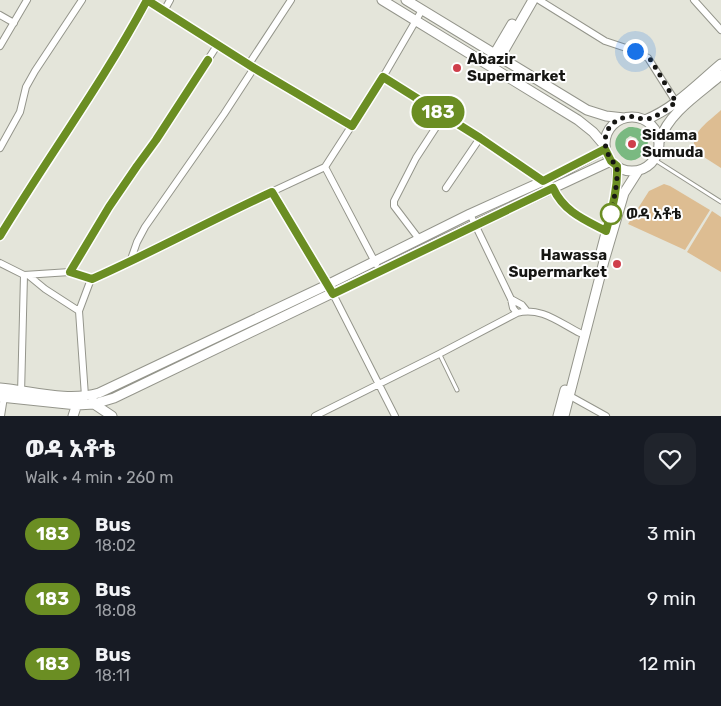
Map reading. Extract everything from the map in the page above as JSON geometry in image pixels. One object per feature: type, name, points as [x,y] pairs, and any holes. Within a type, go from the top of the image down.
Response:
[{"type":"main road","points":[[382,0],[578,120],[593,132],[605,147],[614,164],[616,195],[558,416]]},
{"type":"main road","points":[[406,0],[587,110],[606,116],[624,118]]},
{"type":"main road","points":[[497,56],[526,0]]},
{"type":"main road","points":[[491,66],[533,0]]},
{"type":"main road","points":[[646,120],[676,102],[721,64]]},
{"type":"main road","points":[[0,388],[21,394],[85,399],[114,398],[553,188],[614,164],[627,171],[638,171],[647,167],[655,160],[662,132],[671,119],[721,75]]},
{"type":"main road","points":[[73,416],[85,399],[234,330],[374,260],[588,159],[605,147],[608,131],[614,123],[624,118],[635,116],[646,120],[655,128],[660,140]]},
{"type":"main road","points":[[588,159],[595,146],[593,132]]},
{"type":"main road","points":[[564,416],[604,261],[624,193],[638,171]]},
{"type":"main road","points":[[234,330],[238,339]]},
{"type":"main road","points":[[2,397],[21,394]]},
{"type":"main road","points":[[79,416],[85,399]]},
{"type":"main road","points":[[85,399],[112,416]]},
{"type":"street","points":[[0,46],[27,0]]},
{"type":"street","points":[[0,148],[20,112],[26,87],[82,0]]},
{"type":"street","points":[[0,236],[111,63],[147,0],[251,66],[352,126]]},
{"type":"street","points":[[164,11],[170,0]]},
{"type":"street","points":[[130,262],[145,227],[224,114],[291,0]]},
{"type":"street","points":[[539,0],[605,42],[635,51],[648,58],[676,102]]},
{"type":"street","points":[[694,0],[721,30]]},
{"type":"street","points":[[26,275],[70,272],[92,279],[326,167],[383,77],[422,10]]},
{"type":"street","points":[[0,15],[14,23]]},
{"type":"street","points":[[70,272],[109,207],[156,140],[218,44]]},
{"type":"street","points":[[383,77],[480,138],[543,181]]},
{"type":"street","points":[[419,239],[394,206],[394,201],[416,158],[444,115]]},
{"type":"street","points":[[446,188],[480,138]]},
{"type":"street","points":[[326,167],[380,271]]},
{"type":"street","points":[[272,192],[333,294],[395,416]]},
{"type":"street","points":[[470,214],[517,313]]},
{"type":"street","points":[[0,263],[26,275],[79,311]]},
{"type":"street","points":[[21,394],[26,275]]},
{"type":"street","points":[[85,399],[79,311],[92,279]]},
{"type":"street","points":[[511,299],[526,310]]},
{"type":"street","points":[[315,416],[526,310],[541,313],[580,333]]},
{"type":"street","points":[[570,396],[606,416]]},
{"type":"street","points":[[1,416],[2,397]]},
{"type":"lane","points":[[655,160],[721,202]]},
{"type":"lane","points":[[553,188],[560,200],[576,216],[606,231]]},
{"type":"lane","points":[[440,354],[457,390]]},
{"type":"shaded area","points":[[721,110],[721,168],[696,152],[694,145],[701,128]]},
{"type":"shaded area","points":[[629,127],[641,129],[647,135],[646,150],[641,157],[634,160],[626,159],[616,148],[617,137]],"holes":[[[630,136],[636,138],[639,142],[637,147],[632,150],[628,149],[625,145],[626,139]]]},
{"type":"shaded area","points":[[664,184],[710,210],[685,250],[628,224],[649,191]]},
{"type":"shaded area","points":[[712,211],[721,217],[721,272],[687,252]]},
{"type":"bus line","name":"183","points":[[0,236],[111,63],[147,0],[254,68],[352,126],[383,77],[480,138],[543,181],[605,149],[607,156],[617,166],[616,195],[606,231],[576,216],[560,200],[553,188],[333,294],[272,192],[92,279],[70,272],[109,207],[123,189],[208,60]]},
{"type":"place","name":"Abazir Supermarket","points":[[457,68]]},
{"type":"place","name":"Sidama Sumuda","points":[[632,144]]},
{"type":"place","name":"ወዳ አቶቴ","points":[[611,214]]},
{"type":"place","name":"Hawassa Supermarket","points":[[617,264]]},
{"type":"route","points":[[611,214],[616,195],[617,166],[607,156],[605,149],[608,131],[619,120],[635,116],[646,120],[676,102],[651,60],[635,51]]}]
